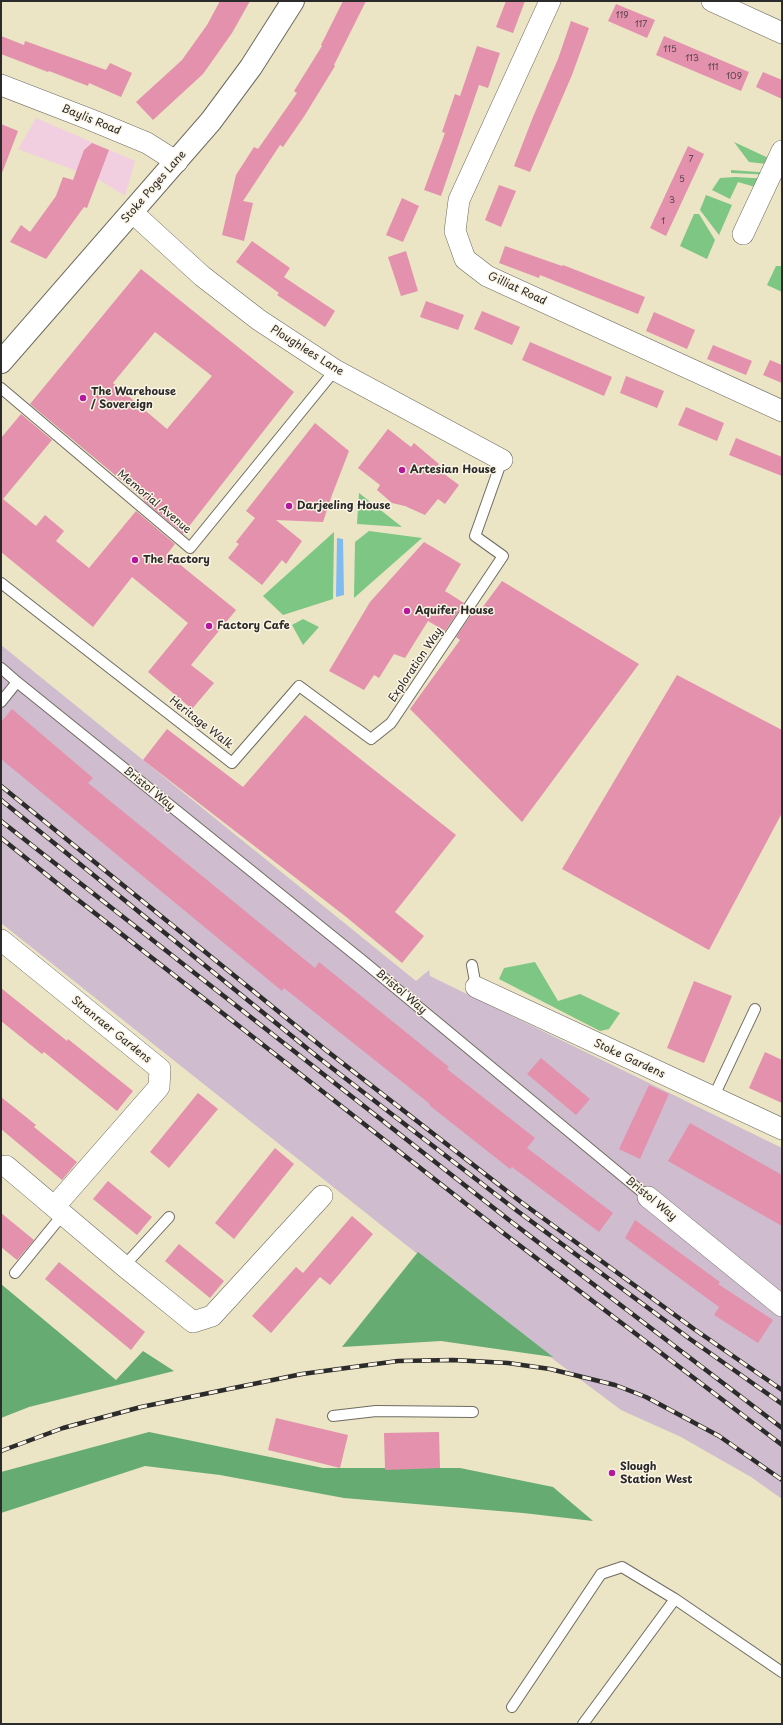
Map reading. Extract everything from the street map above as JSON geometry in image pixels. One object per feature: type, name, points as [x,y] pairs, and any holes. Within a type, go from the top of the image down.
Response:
[{"type":"street","name":"Stoke Poges Lane","points":[[1,362],[177,162],[210,122],[251,67],[293,1]]},
{"type":"street","name":"Gilliat Road","points":[[550,1],[459,200],[455,231],[465,259],[487,276],[782,411]]},
{"type":"street","points":[[712,1],[782,33]]},
{"type":"street","name":"Baylis Road","points":[[1,85],[147,143],[177,162]]},
{"type":"street","points":[[744,234],[782,151]]},
{"type":"street","name":"Ploughlees Lane","points":[[132,212],[208,281],[259,320],[335,370],[502,460]]},
{"type":"street","name":"Stranraer Gardens","points":[[1,940],[160,1069],[158,1087],[60,1210]]},
{"type":"street","name":"Stoke Gardens","points":[[476,987],[782,1129]]},
{"type":"street","points":[[6,1166],[193,1322],[212,1316],[322,1196]]},
{"type":"street","name":"Bristol Way","points":[[648,1197],[782,1306]]},
{"type":"lane","name":"Memorial Avenue","points":[[1,388],[190,548],[335,370]]},
{"type":"lane","name":"Exploration Way","points":[[391,723],[503,556],[475,536],[502,460]]},
{"type":"lane","name":"Heritage Walk","points":[[1,583],[232,763],[299,686],[371,740],[391,723]]},
{"type":"lane","name":"Bristol Way","points":[[1,668],[16,682],[363,961],[648,1197]]},
{"type":"lane","points":[[1,702],[16,682]]},
{"type":"lane","points":[[472,965],[476,987]]},
{"type":"lane","points":[[713,1098],[755,1009]]},
{"type":"lane","points":[[15,1273],[60,1210]]},
{"type":"lane","points":[[124,1266],[169,1217]]},
{"type":"lane","points":[[333,1416],[376,1411],[473,1412]]},
{"type":"lane","points":[[512,1707],[601,1574],[622,1567],[676,1599],[782,1672]]},
{"type":"lane","points":[[583,1724],[676,1599]]},
{"type":"shaded area","points":[[36,118],[135,161],[125,196],[98,179],[18,149]]},
{"type":"shaded area","points":[[1,645],[416,981],[429,970],[430,976],[782,1148],[782,1499],[751,1477],[681,1437],[621,1410],[493,1314],[1,923]]},
{"type":"green space","points":[[734,142],[777,162],[775,165],[749,162]]},
{"type":"green space","points":[[731,170],[772,173],[772,175],[731,173]]},
{"type":"green space","points":[[735,177],[771,179],[762,189],[738,182],[730,199],[712,190],[720,178]]},
{"type":"green space","points":[[706,195],[732,205],[719,235],[700,210]]},
{"type":"green space","points":[[694,214],[699,214],[715,240],[707,259],[680,246]]},
{"type":"green space","points":[[776,266],[782,266],[782,292],[767,285]]},
{"type":"green space","points":[[359,493],[402,527],[357,524]]},
{"type":"green space","points":[[369,531],[422,538],[354,598],[355,542]]},
{"type":"green space","points":[[334,532],[333,599],[283,615],[263,596]]},
{"type":"green space","points":[[303,619],[319,627],[303,645],[292,625]]},
{"type":"green space","points":[[535,962],[558,1001],[580,994],[620,1013],[609,1029],[600,1031],[499,979],[504,968]]},
{"type":"green space","points":[[418,1252],[553,1357],[441,1341],[342,1347]]},
{"type":"green space","points":[[1,1284],[116,1380],[143,1351],[174,1371],[29,1407],[1,1418]]},
{"type":"green space","points":[[149,1432],[323,1468],[460,1468],[553,1487],[593,1521],[523,1513],[344,1498],[220,1475],[145,1466],[1,1513],[1,1472]]},
{"type":"water","points":[[337,538],[343,539],[344,595],[336,597]]},
{"type":"building","points":[[220,1],[250,1],[232,33],[203,74],[153,120],[136,102],[182,60],[207,25]]},
{"type":"building","points":[[343,1],[366,1],[334,65],[335,66],[305,115],[283,147],[280,145],[243,201],[253,203],[244,241],[222,235],[236,175],[254,147],[258,149],[297,93],[294,91],[322,46],[321,45]]},
{"type":"building","points":[[506,1],[525,1],[513,33],[496,27]]},
{"type":"building","points":[[616,4],[655,20],[647,38],[608,21]]},
{"type":"building","points":[[571,21],[589,28],[572,75],[530,172],[514,166],[558,59]]},
{"type":"building","points":[[1,36],[24,45],[25,41],[106,70],[110,63],[132,73],[121,97],[89,83],[88,86],[1,54]]},
{"type":"building","points":[[664,36],[749,72],[741,91],[656,55]]},
{"type":"building","points":[[477,46],[500,53],[488,88],[479,85],[441,196],[424,190],[445,133],[442,132],[455,94],[460,96]]},
{"type":"building","points":[[763,72],[782,80],[782,99],[756,87]]},
{"type":"building","points":[[1,124],[18,131],[2,173],[1,172]]},
{"type":"building","points":[[92,143],[109,150],[87,208],[84,207],[46,259],[10,242],[21,225],[30,232],[56,196],[63,177],[73,180],[84,150]]},
{"type":"building","points":[[688,146],[704,154],[666,236],[650,228]]},
{"type":"building","points":[[499,185],[516,191],[501,227],[485,220]]},
{"type":"building","points":[[402,198],[419,206],[403,242],[386,235]]},
{"type":"building","points":[[252,241],[290,268],[284,277],[335,311],[325,327],[277,295],[279,293],[236,262]]},
{"type":"building","points":[[505,246],[562,266],[563,265],[645,297],[638,314],[540,275],[539,278],[499,263]]},
{"type":"building","points":[[406,251],[418,291],[401,296],[388,257]]},
{"type":"building","name":"The Warehouse / Sovereign","points":[[141,269],[294,392],[183,534],[144,501],[145,500],[30,404]],"holes":[[[155,332],[212,376],[167,429],[113,383]]]},
{"type":"building","points":[[426,301],[464,315],[458,330],[420,317]]},
{"type":"building","points":[[482,311],[520,327],[512,345],[474,329]]},
{"type":"building","points":[[654,312],[695,330],[687,349],[646,331]]},
{"type":"building","points":[[530,342],[612,377],[604,396],[522,360]]},
{"type":"building","points":[[713,345],[752,361],[746,375],[707,359]]},
{"type":"building","points":[[770,360],[782,365],[782,383],[763,375]]},
{"type":"building","points":[[626,376],[664,391],[657,408],[620,393]]},
{"type":"building","points":[[686,407],[724,423],[717,441],[678,425]]},
{"type":"building","name":"The Factory","points":[[21,414],[52,440],[3,499],[36,526],[45,515],[64,531],[56,541],[89,568],[136,511],[175,544],[167,554],[236,610],[191,665],[214,683],[192,709],[148,672],[188,623],[132,577],[93,627],[1,552],[1,438]]},
{"type":"building","name":"Darjeeling House","points":[[315,423],[349,451],[323,522],[276,520],[302,541],[286,564],[282,560],[262,585],[228,558],[239,544],[236,542],[255,518],[246,511]]},
{"type":"building","name":"Artesian House","points":[[388,429],[411,447],[414,443],[439,464],[436,468],[459,485],[445,504],[438,499],[425,515],[405,506],[392,503],[377,490],[380,485],[358,468]]},
{"type":"building","points":[[736,438],[782,457],[782,476],[729,455]]},
{"type":"building","name":"Aquifer House","points":[[424,542],[461,564],[445,591],[464,603],[445,631],[428,621],[405,658],[394,654],[379,678],[374,675],[364,690],[329,671],[370,602]]},
{"type":"building","points":[[502,581],[639,664],[522,822],[410,709],[460,640],[456,637],[475,609],[479,612]]},
{"type":"building","points":[[677,675],[782,730],[782,813],[709,950],[562,869]]},
{"type":"building","points":[[12,709],[93,778],[88,783],[315,968],[319,962],[449,1067],[447,1069],[535,1138],[527,1148],[613,1213],[599,1232],[512,1167],[510,1169],[284,988],[282,991],[1,759],[1,722]]},
{"type":"building","points":[[305,715],[456,835],[395,912],[424,936],[402,963],[345,916],[143,760],[167,729],[243,787]]},
{"type":"building","points":[[694,981],[732,996],[704,1063],[667,1048]]},
{"type":"building","points":[[1,988],[133,1091],[117,1111],[44,1052],[42,1054],[1,1021]]},
{"type":"building","points":[[765,1052],[782,1060],[782,1103],[749,1088]]},
{"type":"building","points":[[541,1058],[590,1099],[576,1115],[527,1074]]},
{"type":"building","points":[[649,1085],[669,1094],[640,1159],[619,1149]]},
{"type":"building","points":[[198,1093],[218,1109],[169,1168],[150,1152]]},
{"type":"building","points":[[1,1097],[36,1125],[34,1127],[77,1162],[62,1180],[1,1129]]},
{"type":"building","points":[[690,1123],[782,1175],[782,1226],[668,1161]]},
{"type":"building","points":[[275,1148],[294,1164],[234,1239],[215,1223]]},
{"type":"building","points":[[108,1181],[152,1217],[137,1235],[93,1199]]},
{"type":"building","points":[[1,1213],[34,1240],[17,1260],[1,1247]]},
{"type":"building","points":[[352,1216],[373,1234],[330,1285],[320,1277],[271,1333],[252,1316],[296,1267],[303,1273]]},
{"type":"building","points":[[635,1220],[720,1282],[718,1284],[773,1320],[758,1343],[714,1315],[719,1307],[625,1238]]},
{"type":"building","points":[[179,1244],[224,1281],[210,1298],[165,1261]]},
{"type":"building","points":[[59,1262],[145,1332],[131,1350],[45,1279]]},
{"type":"building","points":[[276,1418],[348,1435],[340,1468],[268,1450]]},
{"type":"building","points":[[439,1432],[440,1468],[385,1470],[384,1433]]},
{"type":"railway","points":[[1,786],[327,1051],[521,1202],[694,1329],[782,1390]]},
{"type":"railway","points":[[1,800],[319,1058],[516,1210],[690,1339],[782,1404]]},
{"type":"railway","points":[[1,821],[509,1220],[782,1428]]},
{"type":"railway","points":[[1,838],[502,1232],[782,1445]]},
{"type":"railway","points":[[1,1451],[63,1428],[141,1407],[302,1374],[398,1361],[453,1360],[508,1363],[550,1369],[615,1385],[646,1397],[719,1436],[782,1480]]},
{"type":"place","name":"The Warehouse / Sovereign","points":[[83,398]]},
{"type":"place","name":"Artesian House","points":[[402,470]]},
{"type":"place","name":"Darjeeling House","points":[[289,506]]},
{"type":"place","name":"The Factory","points":[[135,560]]},
{"type":"place","name":"Aquifer House","points":[[407,611]]},
{"type":"place","name":"Factory Cafe","points":[[209,626]]},
{"type":"place","name":"Slough Station West","points":[[612,1473]]}]
